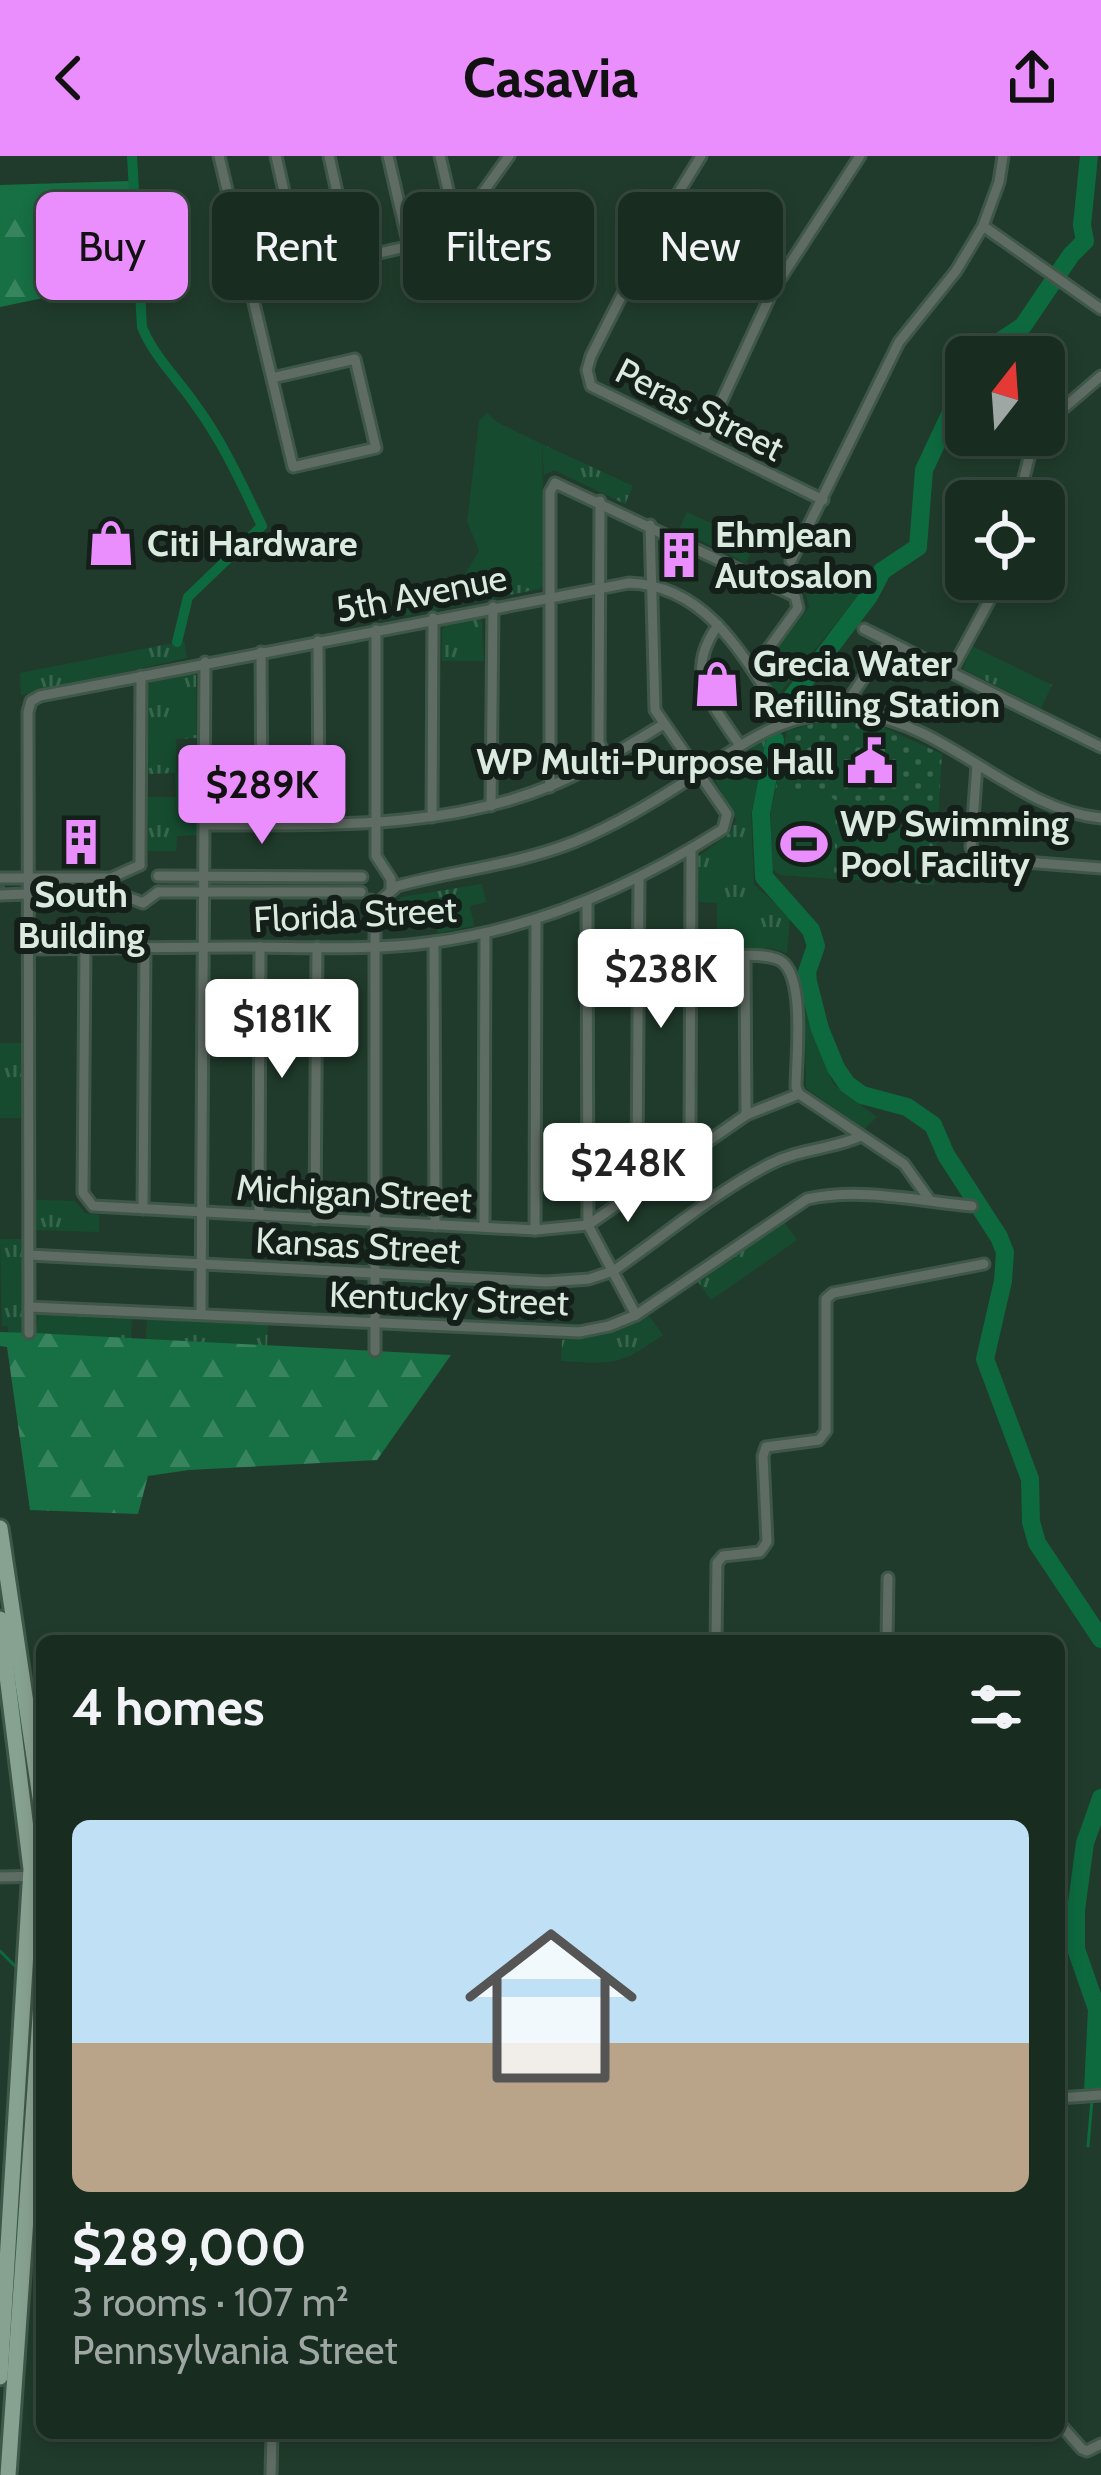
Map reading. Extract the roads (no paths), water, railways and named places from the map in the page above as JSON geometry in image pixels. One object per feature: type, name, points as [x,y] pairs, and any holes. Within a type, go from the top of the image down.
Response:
[{"type":"main road","points":[[0,1528],[14,1722],[36,1810]]},
{"type":"main road","points":[[0,1619],[8,1654]]},
{"type":"main road","points":[[29,2118],[36,1876]]},
{"type":"main road","points":[[0,2377],[10,2261],[36,2081]]},
{"type":"main road","points":[[8,2475],[10,2261]]},
{"type":"street","points":[[219,156],[228,192]]},
{"type":"street","points":[[276,156],[284,192]]},
{"type":"street","points":[[329,156],[337,192]]},
{"type":"street","points":[[388,156],[403,220]]},
{"type":"street","points":[[440,156],[448,192]]},
{"type":"street","points":[[480,192],[500,161],[509,156]]},
{"type":"street","name":"Peras Street","points":[[701,156],[652,236],[587,370],[591,386],[823,500]]},
{"type":"street","points":[[703,441],[773,290],[860,156]]},
{"type":"street","points":[[791,561],[898,342],[956,271],[982,226],[1000,182],[1003,156]]},
{"type":"street","points":[[982,226],[1101,309]]},
{"type":"street","points":[[253,300],[293,467],[376,448],[355,359],[272,378]]},
{"type":"street","points":[[1065,408],[1101,376]]},
{"type":"street","points":[[1092,387],[1101,399]]},
{"type":"street","points":[[550,787],[550,492],[555,483],[800,601],[753,670]]},
{"type":"street","points":[[599,501],[599,742],[605,758]]},
{"type":"street","points":[[650,525],[652,699],[699,773]]},
{"type":"street","points":[[650,583],[688,598],[718,625],[773,702]]},
{"type":"street","name":"5th Avenue","points":[[30,879],[28,712],[31,701],[40,696],[599,585],[650,583]]},
{"type":"street","points":[[950,673],[990,600]]},
{"type":"street","points":[[491,806],[493,608]]},
{"type":"street","points":[[433,618],[433,817]]},
{"type":"street","points":[[718,625],[702,650],[701,680],[739,744]]},
{"type":"street","points":[[864,629],[1101,747]]},
{"type":"street","points":[[375,1351],[376,913],[371,897],[379,877],[376,630]]},
{"type":"street","points":[[317,641],[319,824]]},
{"type":"street","points":[[839,714],[888,642]]},
{"type":"street","points":[[260,652],[262,824]]},
{"type":"street","points":[[201,1313],[205,662]]},
{"type":"street","points":[[140,865],[141,676]]},
{"type":"street","points":[[3,893],[111,891],[143,903],[158,892],[204,884],[379,877],[405,884],[492,868],[574,842],[638,811],[765,730],[788,721],[839,714],[867,715],[901,725],[1054,805],[1101,818]]},
{"type":"street","points":[[204,825],[376,823],[491,806],[550,787],[664,724]]},
{"type":"street","points":[[977,765],[970,847],[975,858],[1101,868]]},
{"type":"street","name":"Florida Street","points":[[30,949],[376,947],[485,933],[587,901],[639,878],[723,829],[727,814],[699,773]]},
{"type":"street","points":[[691,850],[690,1141],[696,1153]]},
{"type":"street","points":[[0,878],[111,878],[140,865]]},
{"type":"street","points":[[140,865],[158,876],[204,884],[371,897]]},
{"type":"street","points":[[125,874],[126,896]]},
{"type":"street","points":[[158,876],[158,892]]},
{"type":"street","points":[[371,897],[379,877]]},
{"type":"street","points":[[639,878],[638,1167],[643,1189]]},
{"type":"street","points":[[29,1333],[30,879]]},
{"type":"street","points":[[587,901],[588,1225],[636,1316]]},
{"type":"street","points":[[536,919],[536,1230]]},
{"type":"street","points":[[484,1227],[485,933]]},
{"type":"street","points":[[434,942],[435,1225]]},
{"type":"street","points":[[143,1209],[145,947]]},
{"type":"street","points":[[259,1215],[260,947]]},
{"type":"street","points":[[315,1219],[317,947]]},
{"type":"street","name":"Michigan Street","points":[[86,948],[85,1199],[93,1206],[536,1230],[588,1225],[746,1115],[799,1094]]},
{"type":"street","points":[[690,958],[783,961],[796,984],[799,1094],[904,1164],[929,1199]]},
{"type":"street","points":[[745,958],[746,1115]]},
{"type":"street","name":"Kansas Street","points":[[29,1255],[546,1282],[589,1279],[613,1271],[774,1162],[861,1136]]},
{"type":"street","name":"Kentucky Street","points":[[29,1306],[561,1332],[609,1326],[636,1316],[807,1199],[841,1195],[972,1206]]},
{"type":"street","points":[[716,1635],[716,1563],[723,1556],[760,1552],[767,1542],[766,1447],[819,1440],[826,1431],[826,1299],[833,1293],[984,1264]]},
{"type":"street","points":[[887,1635],[888,1578]]},
{"type":"street","points":[[0,1877],[36,1876]]},
{"type":"street","points":[[1065,2098],[1101,2095]]},
{"type":"street","points":[[1065,2430],[1087,2451],[1101,2444]]},
{"type":"street","points":[[272,2439],[272,2475]]},
{"type":"waterway","points":[[132,156],[142,327],[216,435],[262,526],[188,597],[177,642]]},
{"type":"waterway","points":[[1008,336],[1023,326],[1085,241],[1082,225],[1089,156]]},
{"type":"waterway","points":[[784,708],[869,596],[882,571],[918,547],[924,470],[945,425]]},
{"type":"waterway","points":[[775,740],[761,813],[764,877],[811,930],[816,946],[808,982],[836,1068],[862,1095],[907,1107],[933,1125],[946,1155],[999,1237],[1005,1252],[1003,1281],[985,1359],[1030,1479],[1031,1522],[1037,1543],[1101,1639]]},
{"type":"waterway","points":[[1093,2092],[1097,2009],[1076,1949],[1076,1910],[1085,1843],[1101,1798]]},
{"type":"waterway","points":[[0,1951],[16,1967]]},
{"type":"waterway","points":[[1088,2146],[1092,2100]]},
{"type":"tunnel","points":[[0,890],[5,890]]},
{"type":"place","name":"Citi Hardware","points":[[111,543]]},
{"type":"place","name":"EhmJean Autosalon","points":[[679,555]]},
{"type":"place","name":"Grecia Water Refilling Station","points":[[717,684]]},
{"type":"place","name":"WP Multi-Purpose Hall","points":[[870,761]]},
{"type":"place","name":"South Building","points":[[81,842]]},
{"type":"place","name":"WP Swimming Pool Facility","points":[[804,844]]}]
